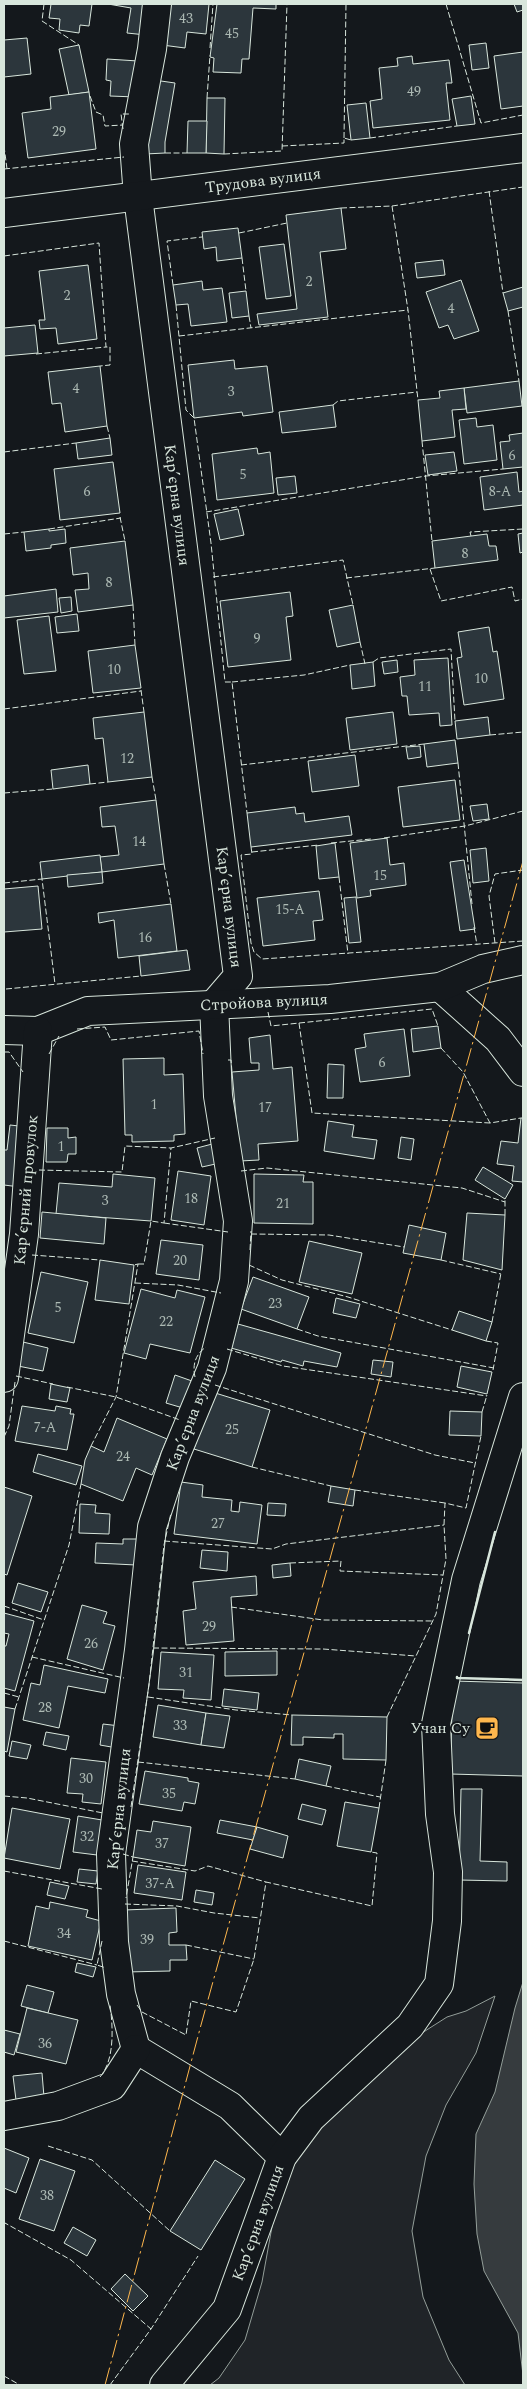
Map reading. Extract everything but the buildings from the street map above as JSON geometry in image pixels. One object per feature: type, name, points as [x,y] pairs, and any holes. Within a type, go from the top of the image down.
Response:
[{"type":"street","name":"Карʼєрна вулиця","points":[[158,4],[152,49],[134,144],[138,197],[238,976],[214,1004],[218,1096],[238,1221],[234,1281],[212,1368],[175,1457],[152,1527],[139,1650],[111,1854],[115,1951],[121,1994],[136,2048],[230,2106],[282,2157],[227,2309],[164,2385]]},
{"type":"street","name":"Трудова вулиця","points":[[4,213],[523,148]]},
{"type":"street","name":"Стройова вулиця","points":[[4,1030],[38,1031],[88,1011],[330,999],[440,986],[483,969],[523,960]]},
{"type":"street","points":[[440,986],[498,1039],[523,1072]]},
{"type":"street","name":"Карʼєрний провулок","points":[[4,1378],[24,1234],[38,1031]]},
{"type":"street","points":[[282,2157],[311,2118],[410,2026],[439,1984],[447,1921],[448,1872],[440,1814],[436,1724],[466,1580],[523,1397]]},
{"type":"street","points":[[4,2116],[58,2106],[112,2086],[136,2048]]},
{"type":"shaded area","points":[[523,1982],[523,2375],[518,2333],[484,2271],[477,2234],[474,2184],[476,2134],[495,2092]]},
{"type":"shaded area","points":[[495,1996],[476,2053],[446,2105],[426,2156],[412,2231],[423,2297],[449,2360],[465,2385],[210,2385],[219,2378],[245,2340],[262,2282],[281,2177],[367,2068],[447,2017],[466,2011]]},
{"type":"fence","points":[[44,4],[42,21],[79,45]]},
{"type":"fence","points":[[210,48],[213,4]]},
{"type":"fence","points":[[224,154],[282,151],[287,4]]},
{"type":"fence","points":[[344,138],[346,4]]},
{"type":"fence","points":[[446,4],[481,123],[523,115]]},
{"type":"fence","points":[[207,98],[210,55]]},
{"type":"fence","points":[[90,96],[96,112],[103,115],[105,126],[123,125]]},
{"type":"fence","points":[[123,129],[121,114],[129,114]]},
{"type":"fence","points":[[370,138],[457,126]]},
{"type":"fence","points":[[282,146],[344,143],[344,138],[351,140]]},
{"type":"fence","points":[[4,146],[7,169]]},
{"type":"fence","points":[[165,153],[187,153]]},
{"type":"fence","points":[[4,169],[124,157]]},
{"type":"fence","points":[[341,208],[392,206],[523,187]]},
{"type":"fence","points":[[489,191],[503,293]]},
{"type":"fence","points":[[392,206],[408,310],[418,400]]},
{"type":"fence","points":[[239,233],[287,223]]},
{"type":"fence","points":[[173,285],[167,241],[202,237]]},
{"type":"fence","points":[[4,256],[99,243],[106,347],[110,347],[110,365],[100,366]]},
{"type":"fence","points":[[242,258],[246,291]]},
{"type":"fence","points":[[176,305],[186,410],[194,418],[211,543],[225,682],[232,682],[247,813]]},
{"type":"fence","points":[[179,336],[408,310]]},
{"type":"fence","points":[[508,311],[519,381]]},
{"type":"fence","points":[[249,316],[251,328]]},
{"type":"fence","points":[[36,354],[106,347]]},
{"type":"fence","points":[[333,405],[338,401],[417,392]]},
{"type":"fence","points":[[107,426],[110,438]]},
{"type":"fence","points":[[422,441],[432,541]]},
{"type":"fence","points":[[4,452],[76,443]]},
{"type":"fence","points":[[206,512],[426,476],[503,469]]},
{"type":"fence","points":[[120,517],[125,541]]},
{"type":"fence","points":[[49,529],[121,518]]},
{"type":"fence","points":[[471,536],[470,532],[523,529]]},
{"type":"fence","points":[[4,534],[24,532]]},
{"type":"fence","points":[[213,577],[343,560],[353,605]]},
{"type":"fence","points":[[346,578],[435,568]]},
{"type":"fence","points":[[430,569],[441,601],[512,587],[515,601],[523,599]]},
{"type":"fence","points":[[133,605],[135,645]]},
{"type":"fence","points":[[360,642],[365,664]]},
{"type":"fence","points":[[373,662],[379,658],[451,649],[455,721]]},
{"type":"fence","points":[[232,682],[304,675],[350,665]]},
{"type":"fence","points":[[141,690],[144,712]]},
{"type":"fence","points":[[4,709],[141,691]]},
{"type":"fence","points":[[490,735],[523,732]]},
{"type":"fence","points":[[241,765],[424,744]]},
{"type":"fence","points":[[458,763],[472,904]]},
{"type":"fence","points":[[152,777],[156,800]]},
{"type":"fence","points":[[90,784],[108,782]]},
{"type":"fence","points":[[4,793],[53,789]]},
{"type":"fence","points":[[384,838],[465,826],[523,811]]},
{"type":"fence","points":[[331,843],[371,839]]},
{"type":"fence","points":[[252,852],[319,845]]},
{"type":"fence","points":[[251,847],[252,854],[241,855],[251,943],[254,952],[262,959],[523,941]]},
{"type":"fence","points":[[164,864],[171,904]]},
{"type":"fence","points":[[495,943],[489,896],[495,874],[523,870]]},
{"type":"fence","points":[[339,877],[348,954]]},
{"type":"fence","points":[[4,883],[42,879],[55,984]]},
{"type":"fence","points":[[474,927],[477,945]]},
{"type":"fence","points":[[6,989],[141,976]]},
{"type":"fence","points":[[268,1012],[271,1026],[432,1009],[438,1026]]},
{"type":"fence","points":[[299,1023],[312,1113],[490,1123]]},
{"type":"fence","points":[[77,1029],[105,1027],[111,1040],[199,1031],[203,1054]]},
{"type":"fence","points":[[49,1054],[59,1036]]},
{"type":"fence","points":[[441,1048],[463,1072],[490,1123],[521,1118]]},
{"type":"fence","points":[[4,1052],[9,1052],[23,1072]]},
{"type":"fence","points":[[228,1060],[231,1060],[232,1072]]},
{"type":"fence","points":[[39,1170],[122,1172],[125,1146],[171,1148],[215,1138]]},
{"type":"fence","points":[[138,1264],[144,1264],[151,1221],[164,1223],[171,1148]]},
{"type":"fence","points":[[241,1171],[267,1168],[462,1188],[505,1202]]},
{"type":"fence","points":[[505,1200],[505,1215]]},
{"type":"fence","points":[[164,1223],[228,1232]]},
{"type":"fence","points":[[250,1250],[251,1231]]},
{"type":"fence","points":[[251,1234],[329,1235],[404,1247]]},
{"type":"fence","points":[[32,1255],[100,1260]]},
{"type":"fence","points":[[441,1260],[501,1274]]},
{"type":"fence","points":[[91,1446],[116,1397],[138,1264],[134,1265]]},
{"type":"fence","points":[[249,1265],[282,1280],[348,1297],[452,1330]]},
{"type":"fence","points":[[492,1322],[501,1273]]},
{"type":"fence","points":[[135,1283],[178,1285],[221,1293]]},
{"type":"fence","points":[[297,1329],[318,1336],[494,1368]]},
{"type":"fence","points":[[486,1341],[498,1343],[493,1370]]},
{"type":"fence","points":[[195,1377],[194,1368],[196,1360],[206,1347]]},
{"type":"fence","points":[[227,1349],[283,1366],[487,1396]]},
{"type":"fence","points":[[16,1376],[53,1384]]},
{"type":"fence","points":[[4,1437],[9,1426],[15,1382]]},
{"type":"fence","points":[[215,1385],[435,1455],[475,1463]]},
{"type":"fence","points":[[67,1387],[116,1397],[180,1420]]},
{"type":"fence","points":[[482,1412],[487,1395]]},
{"type":"fence","points":[[387,1717],[436,1614],[446,1559],[445,1503],[466,1508],[481,1436]]},
{"type":"fence","points":[[252,1467],[331,1486]]},
{"type":"fence","points":[[15,1709],[69,1545],[81,1484]]},
{"type":"fence","points":[[355,1490],[445,1503]]},
{"type":"fence","points":[[131,1807],[149,1685],[164,1545],[171,1513]]},
{"type":"fence","points":[[164,1541],[272,1549],[286,1544],[444,1525]]},
{"type":"fence","points":[[290,1563],[341,1561],[340,1571],[443,1575]]},
{"type":"fence","points":[[4,1606],[44,1620]]},
{"type":"fence","points":[[231,1607],[323,1620],[433,1621]]},
{"type":"fence","points":[[153,1648],[323,1649],[416,1656]]},
{"type":"fence","points":[[32,1657],[124,1678]]},
{"type":"fence","points":[[4,1693],[19,1697]]},
{"type":"fence","points":[[148,1697],[236,1710],[292,1715]]},
{"type":"fence","points":[[379,1808],[386,1760]]},
{"type":"fence","points":[[138,1762],[295,1779]]},
{"type":"fence","points":[[326,1786],[380,1797]]},
{"type":"fence","points":[[4,1796],[27,1798],[103,1813]]},
{"type":"fence","points":[[137,2005],[142,2012],[186,2035],[191,2001],[236,2012],[254,1959],[266,1882],[372,1906],[377,1853],[371,1852]]},
{"type":"fence","points":[[123,1854],[133,1857],[126,1898]]},
{"type":"fence","points":[[132,1861],[195,1871],[208,1866],[266,1882]]},
{"type":"fence","points":[[4,1871],[102,1889]]},
{"type":"fence","points":[[125,1904],[177,1906],[214,1913],[260,1918]]},
{"type":"fence","points":[[4,1941],[97,1965]]},
{"type":"fence","points":[[102,1941],[97,1965],[106,1968]]},
{"type":"fence","points":[[186,1945],[254,1959]]},
{"type":"fence","points":[[100,2077],[105,2070],[111,2052],[112,2023],[110,2005]]},
{"type":"fence","points":[[48,2146],[92,2160],[170,2231]]},
{"type":"fence","points":[[4,2225],[5,2223],[71,2260],[151,2329]]},
{"type":"fence","points":[[110,2385],[151,2329],[198,2256]]},
{"type":"fence","points":[[4,2376],[20,2385]]},
{"type":"wall","points":[[469,1633],[495,1532]]},
{"type":"wall","points":[[457,1677],[523,1680]]},
{"type":"power","points":[[105,2385],[201,2025],[523,861]]},
{"type":"place","name":"Учан Су","points":[[487,1728]]}]
